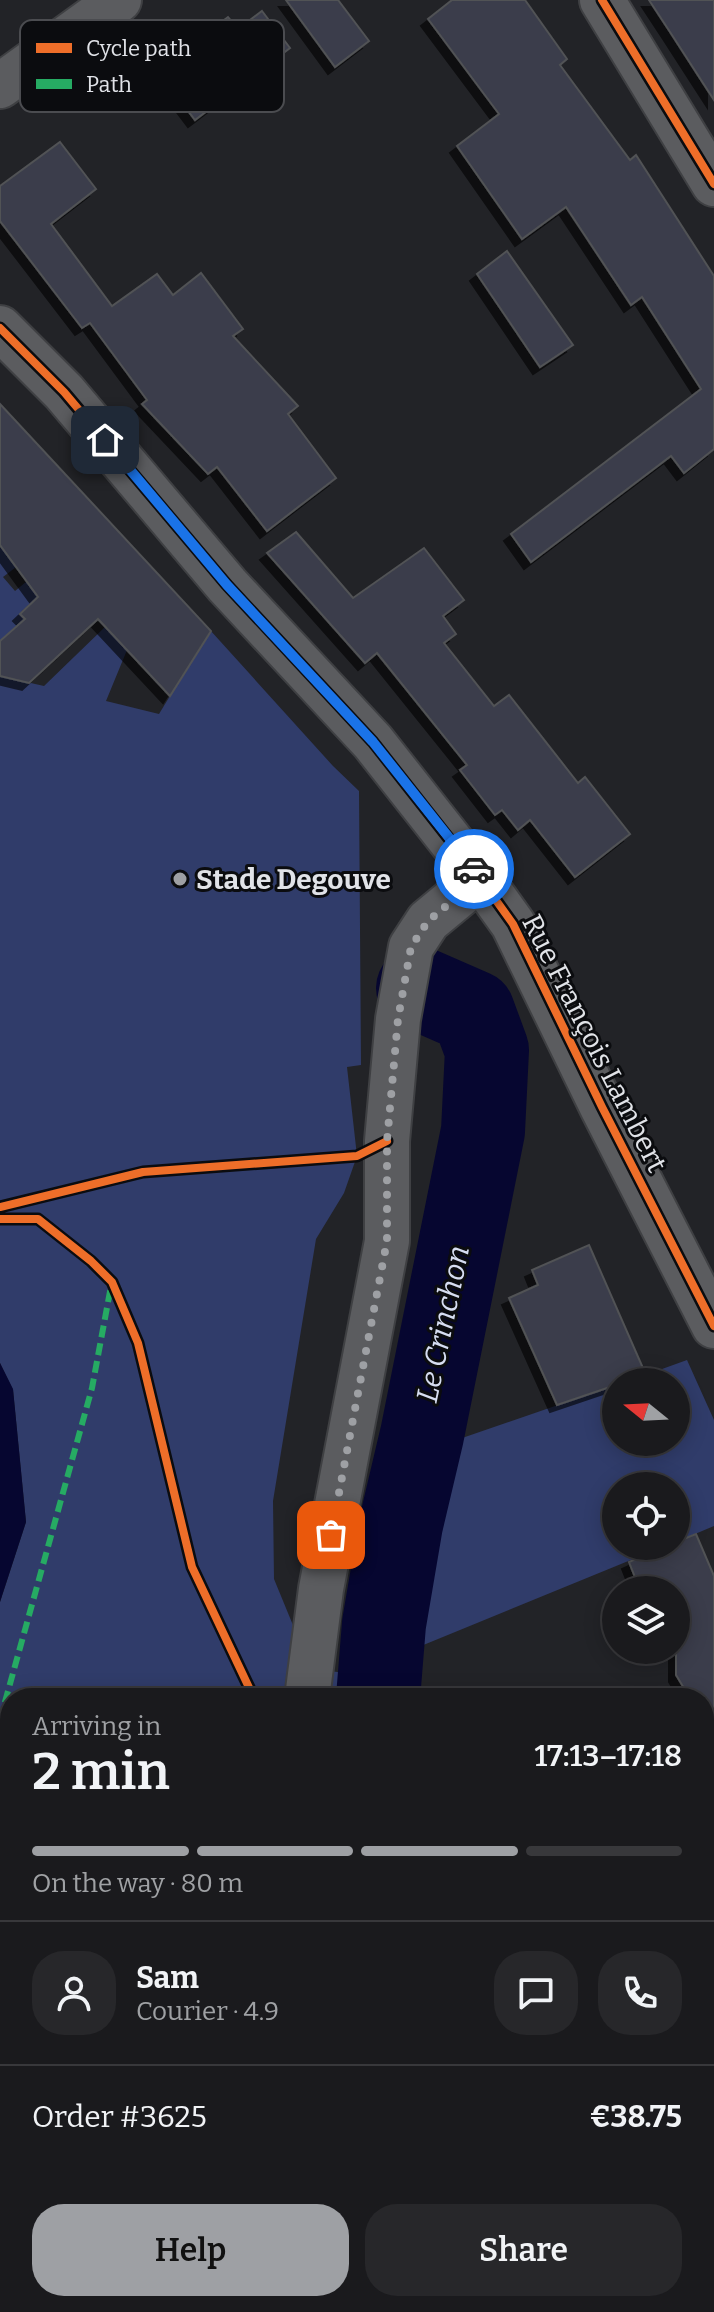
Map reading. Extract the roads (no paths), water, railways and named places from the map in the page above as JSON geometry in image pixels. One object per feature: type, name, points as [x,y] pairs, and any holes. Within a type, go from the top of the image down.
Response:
[{"type":"street","points":[[91,20],[119,0]]},
{"type":"street","points":[[602,0],[714,184]]},
{"type":"street","points":[[0,86],[20,72]]},
{"type":"street","name":"Rue François Lambert","points":[[0,328],[64,392],[227,585],[373,742],[513,924],[714,1326]]},
{"type":"street","points":[[308,1688],[321,1589],[387,1241],[387,1141],[398,1019],[411,947],[428,921],[480,878]]},
{"type":"waterway","name":"Le Crinchon","points":[[379,1688],[384,1624],[401,1524],[483,1131],[487,1050],[473,1012],[418,988]]},
{"type":"place","name":"Stade Degouve","points":[[180,879]]}]
